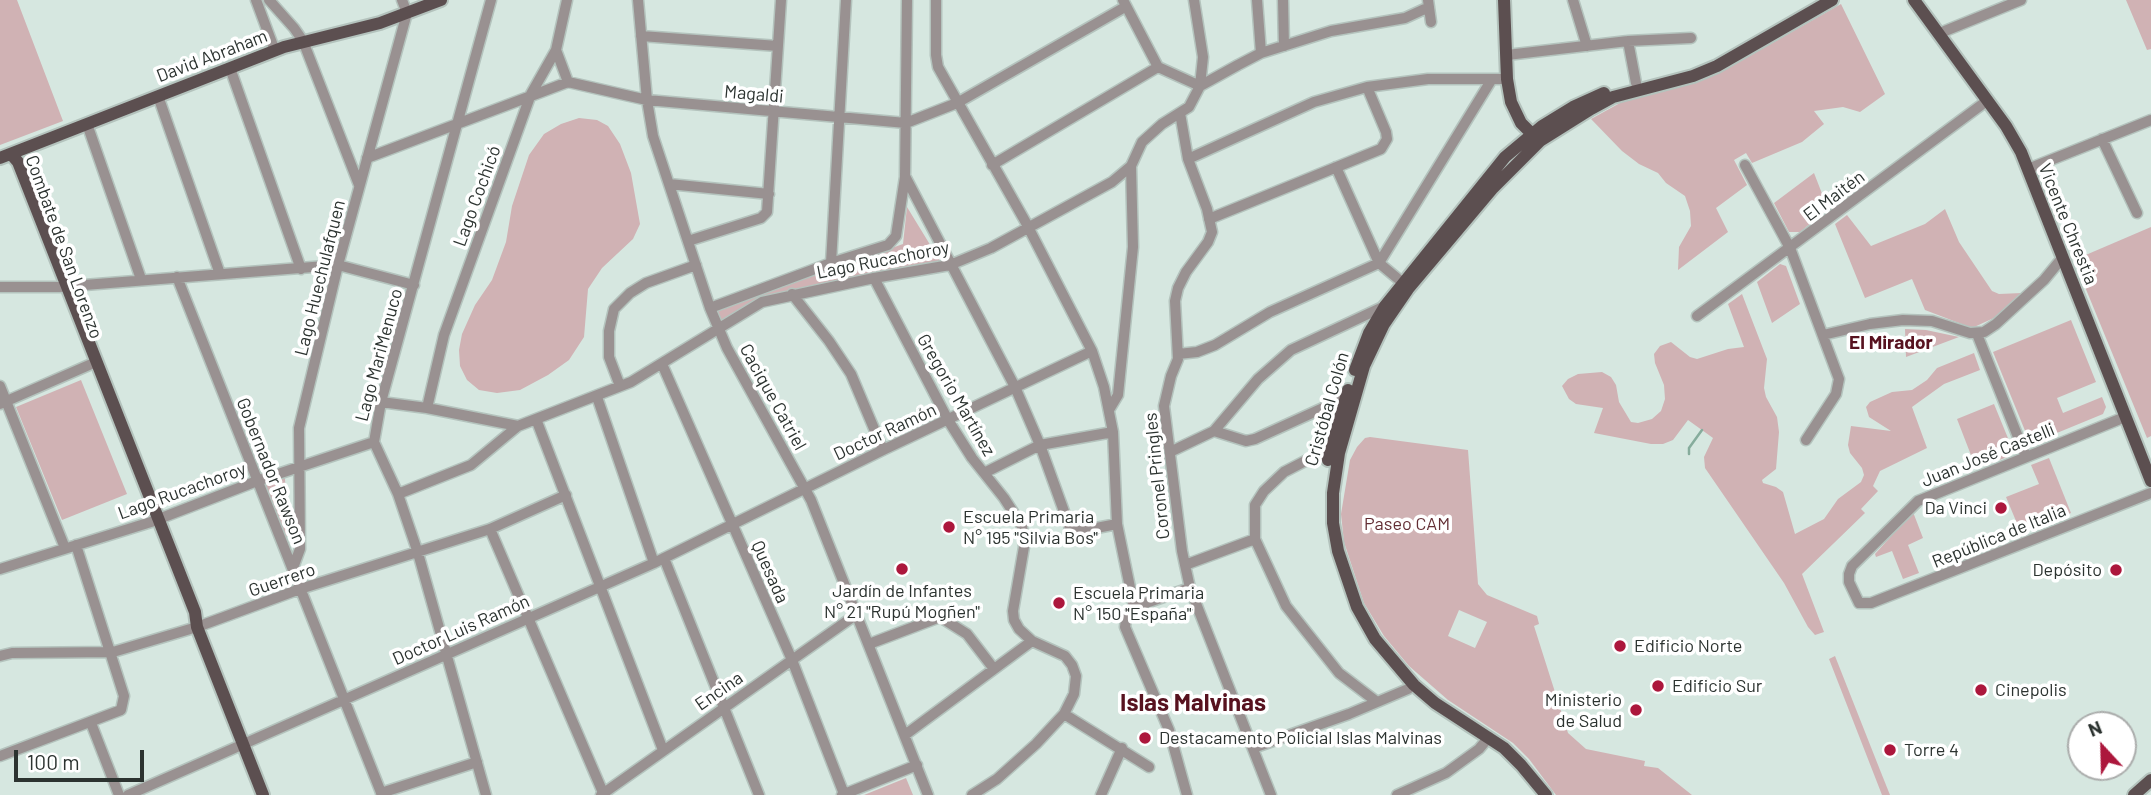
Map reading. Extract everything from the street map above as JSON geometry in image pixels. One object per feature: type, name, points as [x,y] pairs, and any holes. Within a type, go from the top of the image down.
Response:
[{"type":"main road","name":"David Abraham","points":[[5,156],[275,51],[303,41],[370,26],[441,0]]},
{"type":"main road","points":[[1504,0],[1507,79],[1513,110],[1521,123],[1536,137]]},
{"type":"main road","points":[[1536,137],[1587,100],[1636,83],[1697,67],[1815,0]]},
{"type":"main road","points":[[1536,137],[1625,93],[1680,80],[1717,66],[1832,0]]},
{"type":"main road","name":"Vicente Chrestia","points":[[1914,0],[1989,100],[2014,139],[2151,481]]},
{"type":"main road","name":"Cristóbal Colón","points":[[1536,137],[1408,289],[1381,330],[1355,394],[1339,453],[1333,493],[1333,523],[1341,564],[1357,607],[1368,629],[1393,661],[1425,694],[1518,761],[1546,795]]},
{"type":"main road","name":"Cristóbal Colón","points":[[1536,137],[1490,173],[1385,306],[1362,349],[1345,398],[1325,484],[1325,523],[1330,552],[1338,582],[1363,635],[1381,660],[1408,689],[1432,710],[1486,740],[1536,795]]},
{"type":"main road","name":"Combate de San Lorenzo","points":[[5,156],[18,162],[63,287],[154,521],[195,612],[197,627],[263,795]]},
{"type":"main road","points":[[2134,795],[2151,780]]},
{"type":"street","points":[[256,0],[275,51]]},
{"type":"street","points":[[269,0],[303,41],[360,185]]},
{"type":"street","points":[[401,0],[407,13]]},
{"type":"street","name":"Lago MariMenuco","points":[[486,795],[418,553],[398,494],[374,442],[381,402],[491,0]]},
{"type":"street","name":"Lago Cochicó","points":[[426,408],[444,335],[531,94],[555,50],[567,0]]},
{"type":"street","name":"Cacique Catriel","points":[[638,0],[653,136],[710,308],[718,328],[805,488],[928,795]]},
{"type":"street","points":[[688,241],[761,218],[767,212],[781,0]]},
{"type":"street","points":[[831,263],[846,0]]},
{"type":"street","points":[[710,308],[888,245],[896,236],[905,176],[907,0]]},
{"type":"street","points":[[936,0],[938,68],[1027,226],[1092,351],[1104,387],[1113,432],[1117,524],[1134,607]]},
{"type":"street","points":[[1124,4],[1158,67],[1200,86],[1203,57],[1194,0]]},
{"type":"street","points":[[1257,0],[1261,53]]},
{"type":"street","points":[[1283,0],[1284,46]]},
{"type":"street","points":[[1573,0],[1587,46]]},
{"type":"street","points":[[1940,33],[2021,0]]},
{"type":"street","name":"Magaldi","points":[[568,82],[647,100],[906,123],[957,103],[1124,4]]},
{"type":"street","points":[[1429,4],[1431,22]]},
{"type":"street","name":"Lago Rucachoroy","points":[[518,426],[620,386],[662,364],[762,302],[873,278],[950,265],[991,248],[1112,182],[1130,166],[1142,142],[1162,124],[1189,107],[1200,86],[1261,53],[1331,31],[1405,18],[1429,4]]},
{"type":"street","name":"Lago Huechulafquen","points":[[293,568],[300,549],[299,428],[338,265],[407,13]]},
{"type":"street","points":[[641,36],[778,46]]},
{"type":"street","points":[[1507,55],[1628,41],[1690,38]]},
{"type":"street","points":[[1628,41],[1636,83]]},
{"type":"street","points":[[367,158],[568,82],[555,50]]},
{"type":"street","points":[[992,165],[1158,67]]},
{"type":"street","points":[[230,68],[300,269]]},
{"type":"street","points":[[1188,159],[1314,102],[1367,87],[1428,79],[1507,79]]},
{"type":"street","points":[[1178,354],[1197,352],[1215,345],[1270,312],[1379,263],[1492,79]]},
{"type":"street","points":[[1180,113],[1188,159],[1209,219],[1381,149],[1387,139],[1386,132],[1367,87]]},
{"type":"street","points":[[158,96],[220,274]]},
{"type":"street","name":"El Maitén","points":[[1697,316],[1989,100]]},
{"type":"street","points":[[2028,169],[2151,120]]},
{"type":"street","points":[[87,124],[141,279]]},
{"type":"street","points":[[2102,139],[2137,213]]},
{"type":"street","points":[[1745,165],[1790,248],[1838,373],[1839,389],[1806,440]]},
{"type":"street","points":[[1109,410],[1118,396],[1133,247],[1130,166]]},
{"type":"street","points":[[1336,167],[1379,263],[1403,283]]},
{"type":"street","points":[[905,176],[1015,387],[1040,445],[1070,528],[1081,531],[1117,524]]},
{"type":"street","points":[[669,184],[769,194]]},
{"type":"street","name":"Coronel Pringles","points":[[1209,219],[1212,232],[1208,243],[1186,272],[1178,288],[1175,301],[1178,354],[1164,406],[1190,588],[1271,795]]},
{"type":"street","points":[[1823,335],[1886,321],[1918,319],[1978,334],[1996,324],[2044,281],[2063,257]]},
{"type":"street","points":[[0,287],[63,287],[338,265],[414,285]]},
{"type":"street","points":[[620,386],[609,357],[609,331],[614,309],[630,293],[646,283],[696,265]]},
{"type":"street","name":"Gobernador Rawson","points":[[177,277],[382,794]]},
{"type":"street","name":"Gregorio Martínez","points":[[873,278],[948,420],[1021,526],[1024,547],[1013,611],[1019,629],[1032,641]]},
{"type":"street","points":[[792,294],[829,341],[850,374],[883,450]]},
{"type":"street","points":[[1170,452],[1214,431],[1258,379],[1291,350],[1385,306]]},
{"type":"street","points":[[1978,334],[2026,457]]},
{"type":"street","name":"Doctor Ramón","points":[[805,488],[1092,351]]},
{"type":"street","points":[[3,403],[93,364]]},
{"type":"street","name":"Quesada","points":[[662,364],[792,660],[843,794]]},
{"type":"street","points":[[0,386],[3,403],[70,546],[124,696],[121,710],[0,756]]},
{"type":"street","points":[[597,397],[654,563]]},
{"type":"street","points":[[1214,431],[1246,441],[1255,439],[1345,398]]},
{"type":"street","points":[[381,402],[518,426]]},
{"type":"street","name":"Juan José Castelli","points":[[1859,603],[1849,582],[1852,566],[1912,505],[2126,417]]},
{"type":"street","points":[[536,419],[663,750]]},
{"type":"street","points":[[398,494],[471,465],[518,426]]},
{"type":"street","points":[[984,473],[1040,445],[1113,432]]},
{"type":"street","name":"Lago Rucachoroy","points":[[0,569],[154,521],[257,481],[374,442]]},
{"type":"street","points":[[1330,454],[1311,458],[1284,472],[1264,491],[1255,505],[1255,539],[1286,606],[1339,673],[1377,702]]},
{"type":"street","name":"Doctor Luis Ramón","points":[[128,795],[654,563],[805,488]]},
{"type":"street","name":"República de Italia","points":[[1859,603],[1871,603],[2151,493]]},
{"type":"street","name":"Guerrero","points":[[0,656],[12,653],[110,652],[197,627],[300,589],[490,529],[566,495]]},
{"type":"street","points":[[490,529],[603,794]]},
{"type":"street","points":[[1185,565],[1255,539]]},
{"type":"street","points":[[664,558],[759,795]]},
{"type":"street","points":[[1186,795],[1169,730],[1125,627],[1126,619],[1134,607],[1190,588]]},
{"type":"street","name":"Encina","points":[[603,794],[857,614]]},
{"type":"street","points":[[869,644],[940,617],[967,634],[994,669]]},
{"type":"street","points":[[905,735],[1032,641],[1065,656],[1076,676],[1074,695],[1064,714],[997,779],[972,795]]},
{"type":"street","points":[[1253,748],[1408,689]]},
{"type":"street","points":[[1064,714],[1149,767]]},
{"type":"street","points":[[91,723],[119,795]]},
{"type":"street","points":[[1397,795],[1439,777],[1486,740]]},
{"type":"street","points":[[1101,795],[1122,748]]},
{"type":"street","points":[[382,794],[477,762]]},
{"type":"street","points":[[843,794],[917,765]]},
{"type":"green space","points":[[0,0],[17,0],[63,121],[0,145]]},
{"type":"green space","points":[[2126,0],[2151,0],[2151,49],[2147,50]]},
{"type":"green space","points":[[1841,4],[1885,94],[1860,112],[1843,107],[1814,111],[1824,124],[1802,142],[1752,163],[1746,153],[1734,160],[1747,185],[1716,208],[1728,232],[1678,270],[1679,247],[1691,226],[1685,196],[1666,183],[1658,173],[1639,164],[1622,151],[1591,119],[1629,98],[1693,83],[1725,70]]},
{"type":"green space","points":[[579,118],[597,120],[608,126],[620,144],[631,173],[640,224],[633,239],[602,268],[588,289],[584,337],[569,360],[520,390],[497,393],[479,390],[467,380],[460,366],[462,334],[475,305],[492,280],[506,242],[512,206],[529,155],[544,134]]},
{"type":"green space","points":[[1814,173],[1828,209],[1800,232],[1789,232],[1774,203]]},
{"type":"green space","points":[[907,207],[940,261],[764,297],[722,322],[717,310],[903,244]]},
{"type":"green space","points":[[1945,209],[1959,242],[1992,291],[1999,294],[2022,293],[1996,317],[1972,328],[1925,310],[1912,279],[1865,298],[1835,224],[1847,215],[1871,246],[1925,224]]},
{"type":"green space","points":[[2151,227],[2151,436],[2147,438],[2074,260]]},
{"type":"green space","points":[[1780,264],[1786,266],[1800,304],[1772,323],[1757,282]]},
{"type":"green space","points":[[1742,294],[1767,359],[1764,388],[1777,417],[1779,432],[1776,469],[1762,480],[1763,483],[1783,492],[1795,534],[1824,519],[1838,499],[1861,482],[1864,475],[1862,468],[1850,453],[1848,445],[1851,426],[1891,431],[1869,417],[1866,407],[1870,402],[1892,392],[1912,390],[1927,380],[1937,368],[1974,353],[1980,370],[1944,384],[1912,407],[1927,448],[1880,471],[1873,486],[1878,491],[1861,509],[1865,513],[1802,574],[1824,632],[1815,635],[1784,583],[1705,468],[1704,457],[1713,438],[1688,420],[1673,440],[1663,444],[1594,433],[1603,408],[1576,404],[1569,399],[1562,386],[1578,374],[1602,372],[1611,377],[1616,385],[1619,402],[1631,422],[1652,419],[1661,411],[1665,399],[1664,385],[1654,354],[1660,346],[1671,342],[1690,357],[1697,359],[1744,347],[1728,304]]},
{"type":"green space","points":[[2071,320],[2096,382],[2057,398],[2063,413],[2102,397],[2106,407],[2103,414],[2035,442],[2028,438],[1993,352]]},
{"type":"green space","points":[[1905,329],[1926,330],[1959,337],[1906,357]]},
{"type":"green space","points":[[81,380],[127,494],[62,520],[16,407]]},
{"type":"green space","points":[[1994,404],[2012,448],[2008,457],[1976,468],[1957,419]]},
{"type":"green space","name":"Paseo CAM","points":[[1365,438],[1468,450],[1478,584],[1487,595],[1537,616],[1539,624],[1534,626],[1568,733],[1586,749],[1645,761],[1644,766],[1658,768],[1692,795],[1556,795],[1529,759],[1513,743],[1448,700],[1409,666],[1384,636],[1364,603],[1344,542],[1341,514],[1350,460]],"holes":[[[1459,610],[1487,622],[1475,648],[1448,636]]]},
{"type":"green space","points":[[2049,458],[2071,513],[2021,533],[2006,497],[2039,484],[2031,465]]},
{"type":"green space","points":[[285,478],[287,539],[264,485]]},
{"type":"green space","points":[[1913,512],[1923,538],[1908,545],[1919,573],[1903,579],[1892,551],[1876,557],[1875,554]]},
{"type":"green space","points":[[1835,656],[1890,795],[1882,795],[1829,659]]},
{"type":"green space","points":[[906,778],[913,795],[864,795]]},
{"type":"waterway","points":[[1689,454],[1689,448],[1702,430]]},
{"type":"place","name":"Da Vinci","points":[[2001,508]]},
{"type":"place","name":"Escuela Primaria N° 195 \"Silvia Bos\"","points":[[949,527]]},
{"type":"place","name":"Jardín de Infantes N° 21 \"Rupú Mogñen\"","points":[[902,569]]},
{"type":"place","name":"Depósito","points":[[2116,570]]},
{"type":"place","name":"Escuela Primaria N° 150 \"España\"","points":[[1059,603]]},
{"type":"place","name":"Edificio Norte","points":[[1620,646]]},
{"type":"place","name":"Edificio Sur","points":[[1658,686]]},
{"type":"place","name":"Cinepolis","points":[[1981,690]]},
{"type":"place","name":"Ministerio de Salud","points":[[1636,710]]},
{"type":"place","name":"Destacamento Policial Islas Malvinas","points":[[1145,738]]},
{"type":"place","name":"Torre 4","points":[[1890,750]]},
{"type":"district","name":"El Mirador","points":[[1891,343]]},
{"type":"district","name":"Islas Malvinas","points":[[1193,703]]}]
